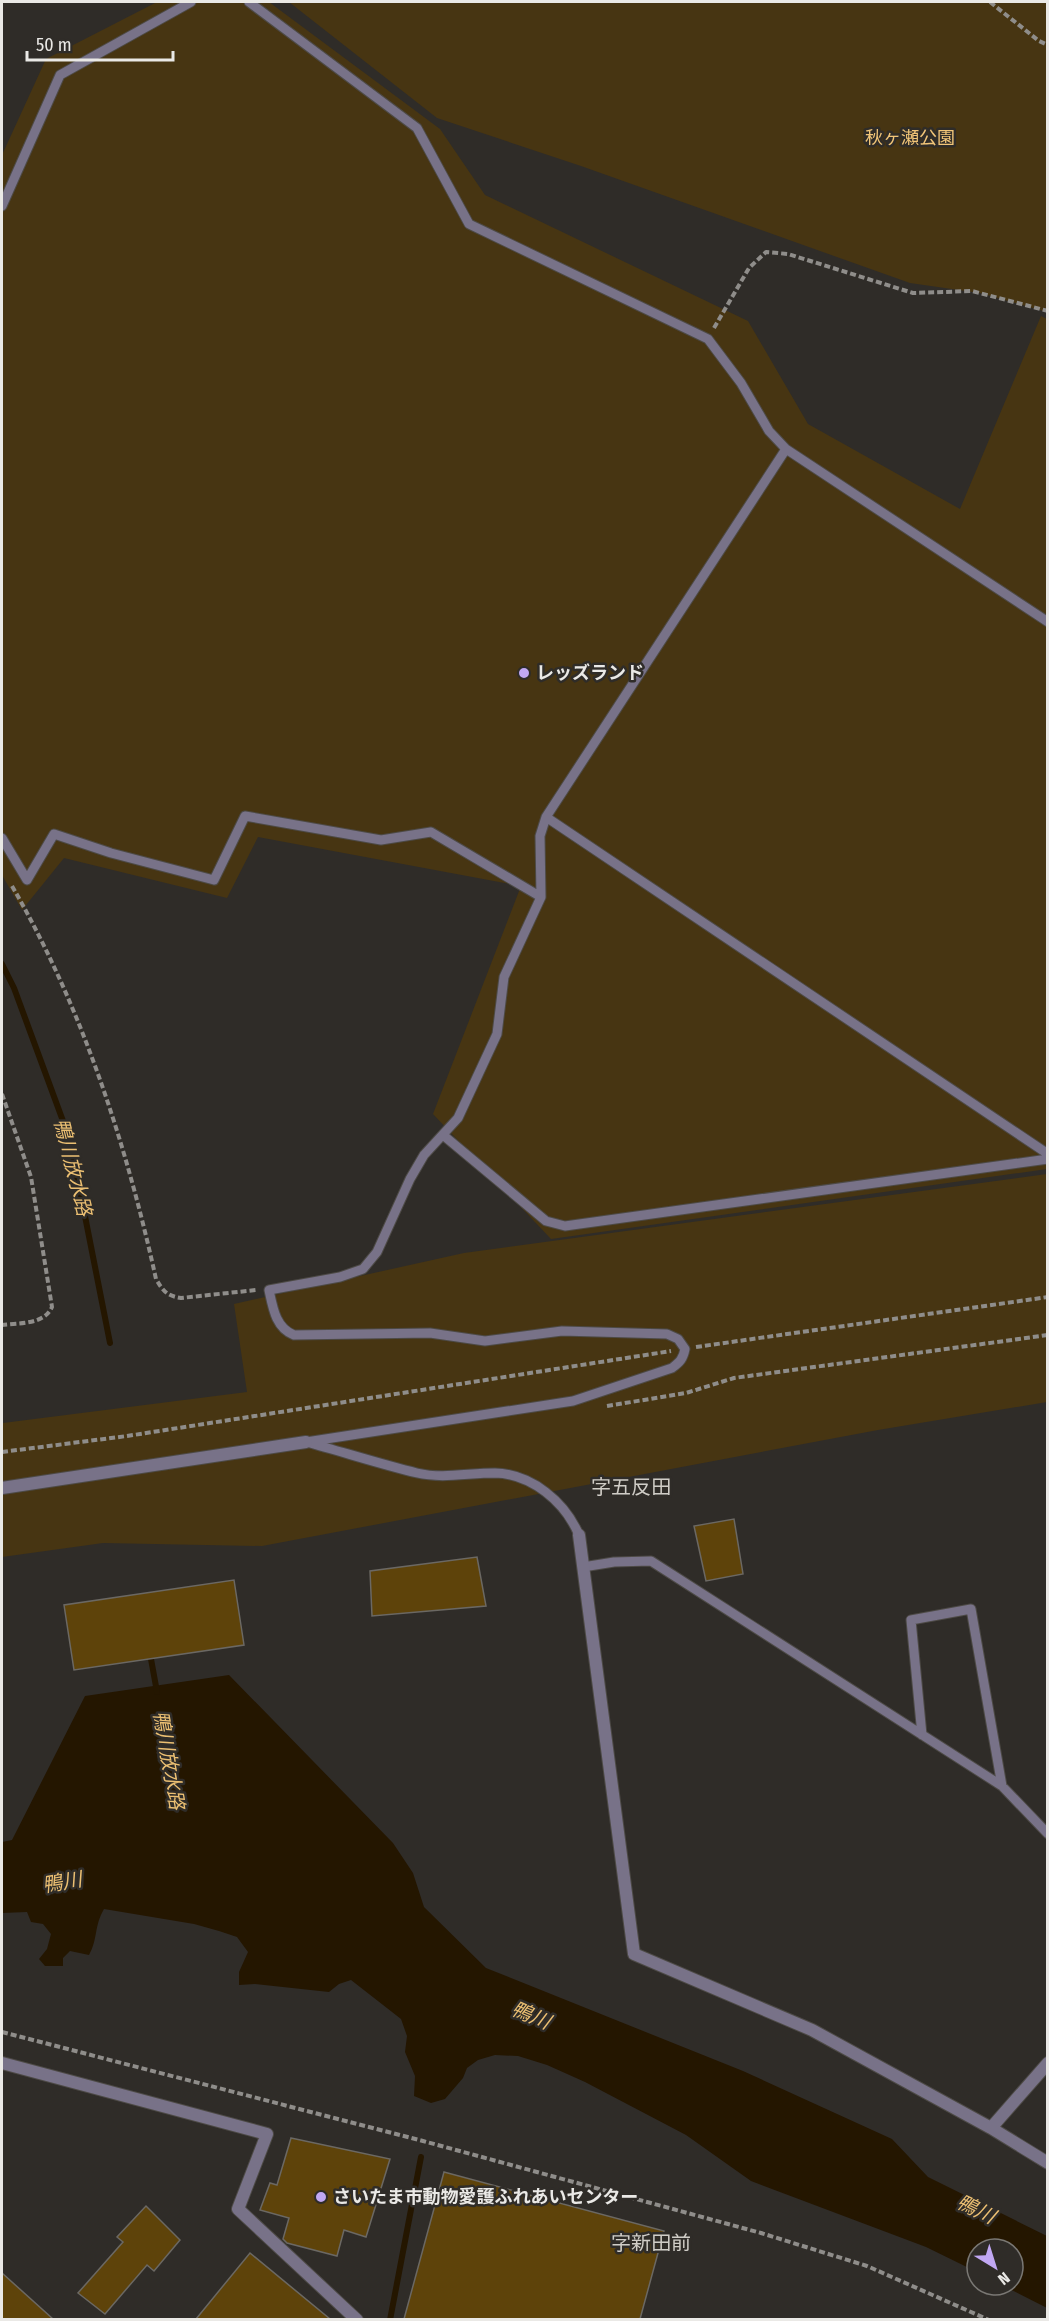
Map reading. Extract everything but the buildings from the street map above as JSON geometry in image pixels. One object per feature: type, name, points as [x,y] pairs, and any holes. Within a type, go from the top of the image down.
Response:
[{"type":"street","points":[[2,1488],[306,1442]]},
{"type":"street","points":[[579,1535],[634,1954],[812,2030],[991,2128],[1047,2163]]},
{"type":"street","points":[[2,2063],[267,2134],[238,2209],[357,2319]]},
{"type":"street","points":[[991,2128],[1047,2063]]},
{"type":"lane","points":[[2,206],[60,75],[191,2]]},
{"type":"lane","points":[[249,2],[417,128],[469,224],[708,339],[741,382],[769,431],[786,449],[1047,622]]},
{"type":"lane","points":[[306,1442],[573,1401],[672,1368],[681,1361],[685,1349],[678,1339],[667,1334],[561,1331],[485,1341],[430,1333],[294,1335],[284,1331],[277,1321],[269,1290],[340,1276],[363,1269],[377,1252],[410,1179],[424,1155],[458,1118],[497,1034],[504,978],[541,897],[540,836],[546,817],[786,449]]},
{"type":"lane","points":[[2,838],[27,880],[54,834],[111,853],[214,880],[245,816],[381,840],[431,832],[541,897]]},
{"type":"lane","points":[[546,817],[1047,1154]]},
{"type":"lane","points":[[443,1135],[546,1221],[565,1226],[1047,1159]]},
{"type":"lane","points":[[306,1442],[440,1477],[495,1473],[511,1475],[545,1492],[561,1504],[572,1519],[579,1535]]},
{"type":"lane","points":[[583,1567],[614,1562],[651,1561],[1002,1786],[1047,1834]]},
{"type":"lane","points":[[922,1735],[910,1620],[971,1609],[1002,1786]]},
{"type":"path","points":[[990,2],[1047,45]]},
{"type":"path","points":[[708,339],[749,267],[766,252],[788,254],[913,293],[972,291],[1047,311]]},
{"type":"path","points":[[7,877],[30,916],[50,958],[102,1084],[138,1200],[156,1279],[161,1288],[172,1297],[181,1298],[247,1290],[269,1290]]},
{"type":"path","points":[[2,1094],[31,1177],[52,1307],[49,1314],[38,1320],[2,1324]]},
{"type":"path","points":[[2,1452],[139,1434],[685,1349],[1047,1297]]},
{"type":"path","points":[[602,1407],[686,1393],[734,1378],[1047,1335]]},
{"type":"path","points":[[2,2032],[423,2141],[761,2233],[867,2266],[989,2319]]},
{"type":"green space","name":"レッズランド","points":[[157,2],[269,2],[440,129],[485,195],[748,321],[808,424],[960,509],[1041,316],[1047,319],[1047,1169],[551,1239],[433,1114],[521,886],[258,837],[227,898],[64,858],[22,910],[2,875],[2,155],[46,59]]},
{"type":"green space","name":"秋ヶ瀬公園","points":[[289,2],[1047,2],[1047,312],[980,293],[910,283],[581,166],[437,118]]},
{"type":"green space","points":[[1047,1174],[1047,1402],[878,1430],[262,1546],[103,1543],[2,1557],[2,1415],[3,1423],[247,1392],[234,1304],[464,1253]]},
{"type":"water","name":"鴨川","points":[[229,1675],[393,1843],[413,1873],[424,1907],[486,1968],[743,2071],[892,2139],[928,2177],[1047,2236],[1047,2308],[1025,2297],[1025,2237],[965,2237],[965,2266],[926,2247],[751,2181],[686,2135],[585,2082],[547,2065],[518,2056],[495,2055],[478,2060],[467,2068],[463,2078],[445,2099],[431,2103],[414,2096],[415,2076],[405,2052],[407,2036],[401,2019],[351,1980],[339,1984],[329,1992],[255,1984],[239,1985],[239,1972],[248,1952],[237,1937],[194,1924],[104,1909],[89,1955],[70,1951],[63,1958],[63,1966],[45,1966],[39,1959],[47,1949],[51,1934],[43,1924],[31,1922],[27,1912],[2,1913],[2,1842],[12,1840],[85,1696]]},
{"type":"waterway","name":"鴨川放水路","points":[[2,964],[14,988],[70,1140],[110,1343]]},
{"type":"waterway","name":"鴨川放水路","points":[[151,1659],[157,1692]]},
{"type":"waterway","points":[[390,2320],[421,2157]]},
{"type":"place","name":"レッズランド","points":[[524,673]]},
{"type":"place","name":"さいたま市動物愛護ふれあいセンター","points":[[321,2197]]},
{"type":"district","name":"字五反田","points":[[631,1487]]},
{"type":"district","name":"字新田前","points":[[651,2243]]}]
